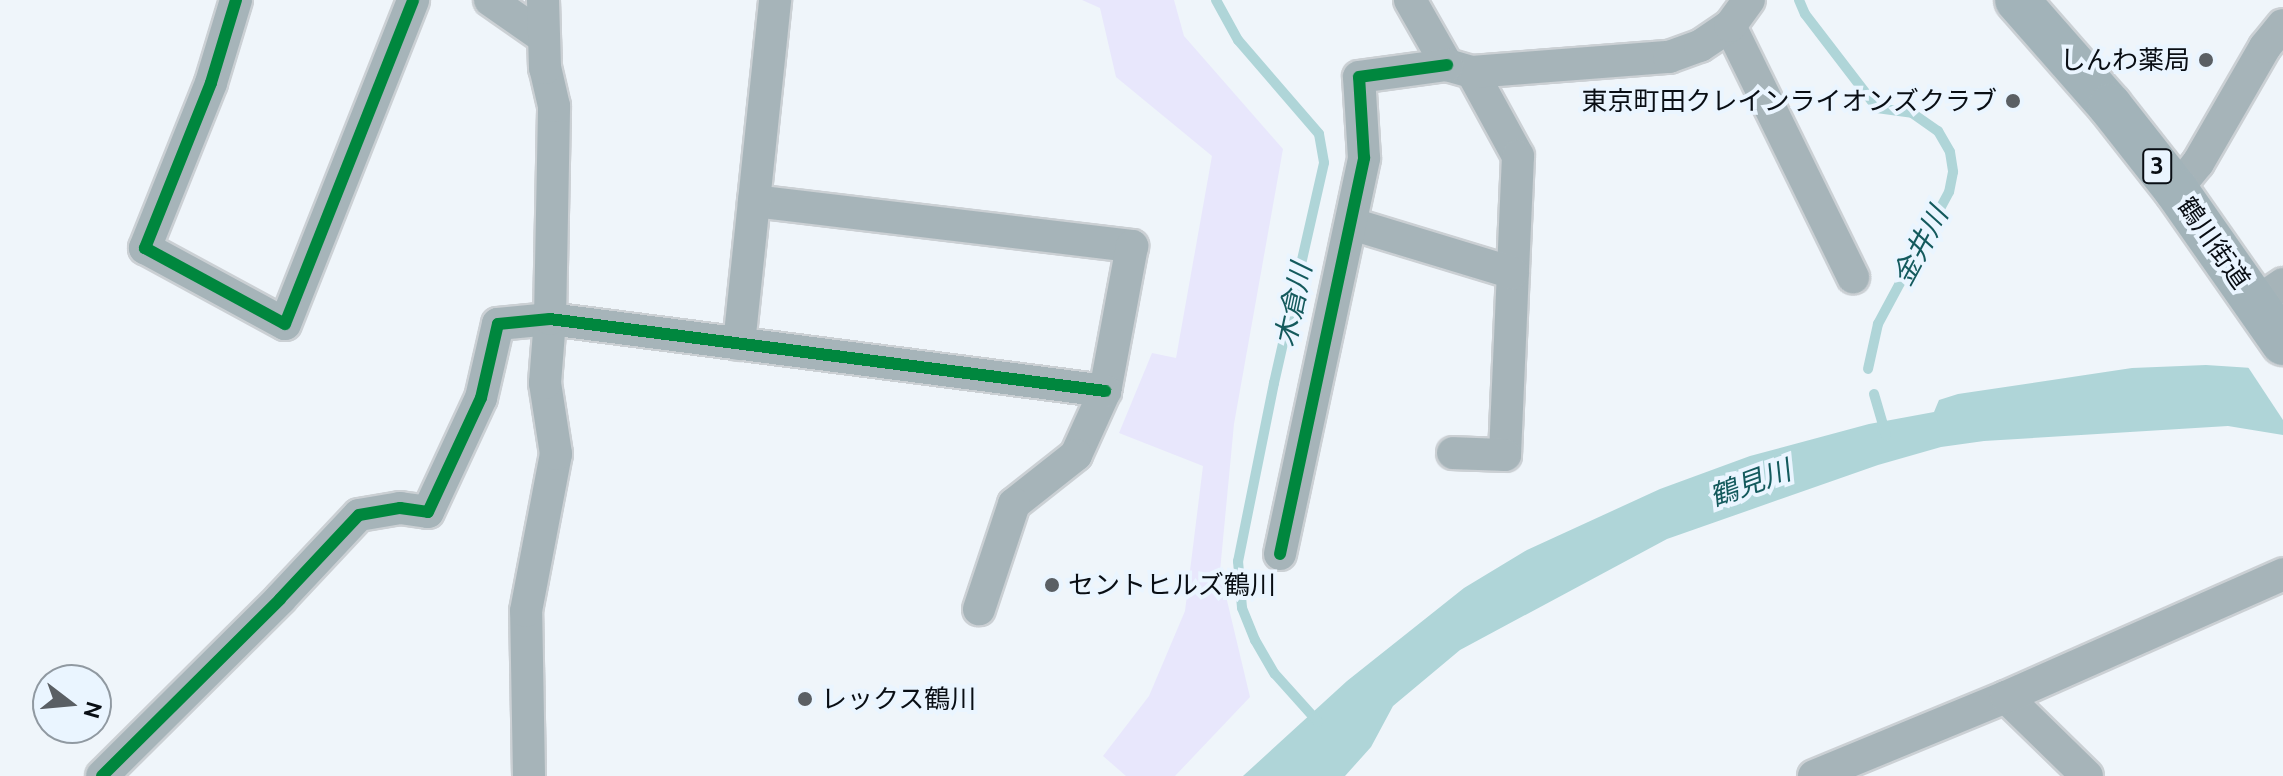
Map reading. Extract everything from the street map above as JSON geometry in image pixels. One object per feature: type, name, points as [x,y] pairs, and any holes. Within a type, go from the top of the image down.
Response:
[{"type":"main road","name":"鶴川街道","points":[[2017,0],[2110,106],[2176,190],[2269,293],[2283,343]]},
{"type":"street","points":[[236,0],[211,83],[145,248],[285,324],[413,0]]},
{"type":"street","points":[[490,0],[543,37]]},
{"type":"street","points":[[529,776],[526,611],[556,454],[545,383],[550,319],[554,106],[545,68],[543,0]]},
{"type":"street","points":[[739,344],[775,0]]},
{"type":"street","points":[[1410,0],[1460,68],[1518,156],[1505,455],[1453,453]]},
{"type":"street","points":[[1280,554],[1364,158],[1359,77],[1460,68],[1669,57],[1700,46],[1730,26],[1749,0]]},
{"type":"street","points":[[2176,190],[2198,163],[2265,47],[2283,25]]},
{"type":"street","points":[[1730,26],[1853,277]]},
{"type":"street","points":[[754,201],[1132,246],[1105,391],[1076,455],[1014,504],[979,609]]},
{"type":"street","points":[[1352,224],[1513,273]]},
{"type":"street","points":[[102,776],[280,599],[359,515],[400,508],[428,512],[481,398],[498,324],[550,319],[1105,391]]},
{"type":"street","points":[[1814,776],[2006,697],[2283,574]]},
{"type":"street","points":[[2006,697],[2087,776]]},
{"type":"shaded area","points":[[1082,0],[1174,0],[1184,36],[1283,149],[1234,424],[1220,571],[1250,697],[1175,776],[1126,776],[1103,756],[1149,696],[1185,611],[1203,466],[1119,433],[1152,353],[1176,358],[1212,156],[1116,77],[1100,8]]},
{"type":"water","name":"鶴見川","points":[[2206,365],[2283,370],[2283,435],[2228,426],[1984,441],[1941,447],[1878,465],[1667,539],[1460,650],[1393,706],[1371,747],[1345,776],[1243,776],[1347,681],[1464,588],[1527,550],[1660,489],[1750,456],[1869,424],[1934,412],[1939,400],[1958,394],[2132,368]]},
{"type":"pier","points":[[2246,364],[2283,366],[2283,420]]},
{"type":"waterway","name":"木倉川","points":[[1216,0],[1238,40],[1319,134],[1324,163],[1274,383],[1238,561],[1242,608],[1255,640],[1275,674],[1318,722]]},
{"type":"waterway","name":"金井川","points":[[1799,0],[1805,14],[1877,108],[1912,113],[1938,131],[1950,152],[1953,172],[1949,192],[1878,324],[1868,369]]},
{"type":"waterway","name":"金井川","points":[[1874,394],[1886,435]]},
{"type":"cycle path","points":[[236,0],[211,83],[145,248],[285,324],[413,0]]},
{"type":"cycle path","points":[[1280,554],[1364,158],[1359,77],[1447,65]]},
{"type":"cycle path","points":[[102,776],[280,599],[359,515],[400,508],[428,512],[481,398],[498,324],[550,319],[1105,391]]},
{"type":"place","name":"しんわ薬局","points":[[2206,60]]},
{"type":"place","name":"東京町田クレインライオンズクラブ","points":[[2013,101]]},
{"type":"place","name":"セントヒルズ鶴川","points":[[1052,585]]},
{"type":"place","name":"レックス鶴川","points":[[805,699]]}]
